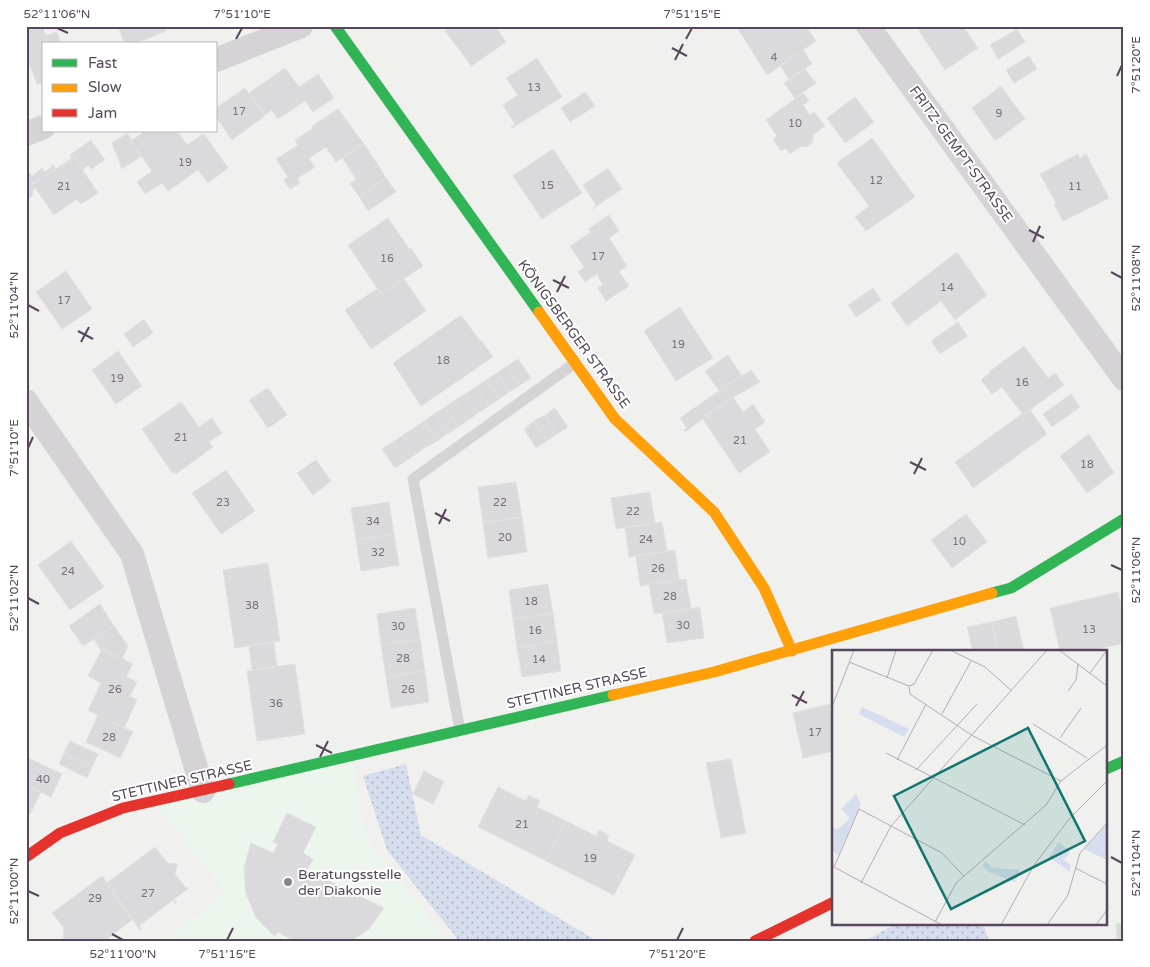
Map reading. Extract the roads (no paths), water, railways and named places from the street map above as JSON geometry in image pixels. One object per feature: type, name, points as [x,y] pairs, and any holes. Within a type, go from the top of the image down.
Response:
[{"type":"street","points":[[218,59],[302,26]]},
{"type":"street","name":"KÖNIGSBERGER STRASSE","points":[[335,26],[615,419],[714,512],[764,588],[792,651]]},
{"type":"street","name":"FRITZ-GEMPT-STRASSE","points":[[868,26],[1124,379]]},
{"type":"street","points":[[26,134],[42,128]]},
{"type":"street","points":[[26,401],[132,554],[203,791]]},
{"type":"street","name":"STETTINER STRASSE","points":[[26,857],[60,833],[123,808],[705,674],[1011,588],[1124,519]]},
{"type":"street","points":[[1108,768],[1124,760]]},
{"type":"street","points":[[755,941],[832,903]]},
{"type":"lane","points":[[460,731],[413,479],[576,363]]},
{"type":"place","name":"Beratungsstelle der Diakonie","points":[[288,882]]}]
